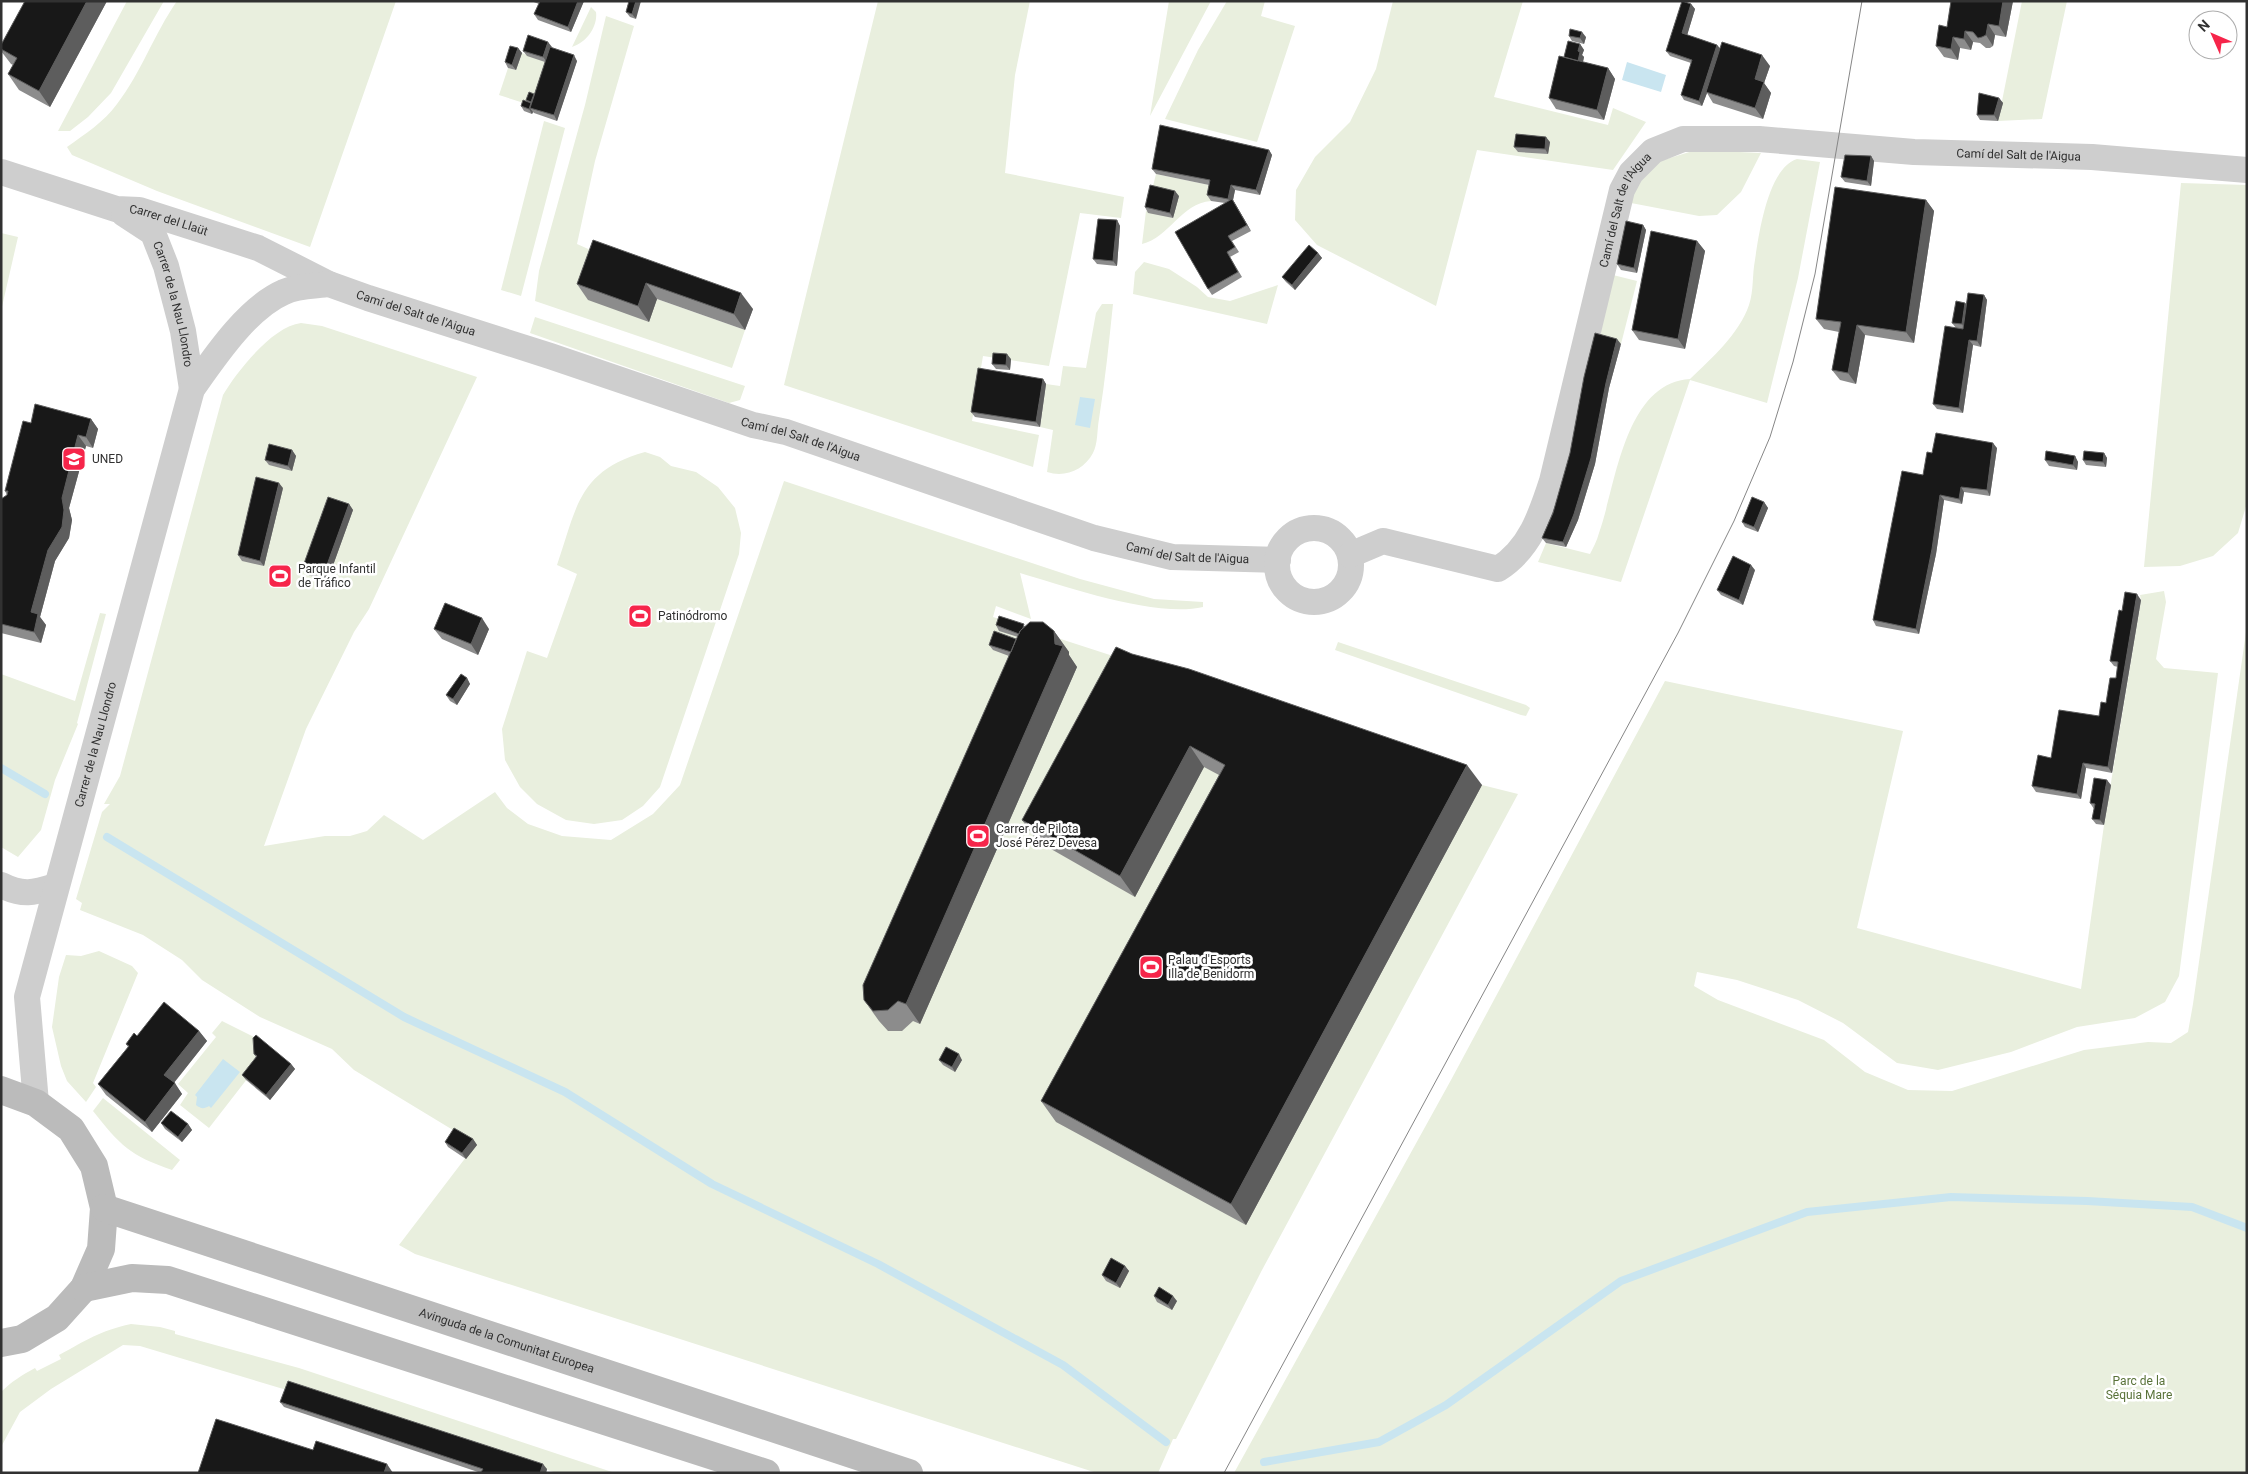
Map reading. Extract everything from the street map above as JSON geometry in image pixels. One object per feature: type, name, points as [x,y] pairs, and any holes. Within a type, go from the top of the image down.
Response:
[{"type":"main road","points":[[1,1090],[36,1103],[71,1129],[94,1166],[104,1208],[101,1250],[84,1288],[56,1318],[22,1339],[1,1343]]},
{"type":"main road","name":"Avinguda de la Comunitat Europea","points":[[104,1208],[909,1473]]},
{"type":"main road","points":[[84,1288],[132,1278],[168,1280],[766,1473]]},
{"type":"street","name":"Camí del Salt de l'Aigua","points":[[1350,555],[1383,541],[1498,569],[1512,560],[1524,546],[1539,522],[1552,481],[1622,190],[1631,173],[1653,151],[1683,139],[1759,140],[1914,152],[2092,157],[2247,170]]},
{"type":"street","name":"Carrer del Llaüt","points":[[1,172],[116,209],[139,210],[258,248],[329,284]]},
{"type":"street","name":"Carrer de la Nau Llondro","points":[[116,209],[153,234],[166,266],[183,331],[192,390]]},
{"type":"street","name":"Camí del Salt de l'Aigua","points":[[329,284],[753,425],[786,432],[1094,538],[1172,558],[1278,560]]},
{"type":"street","name":"Carrer de la Nau Llondro","points":[[36,1103],[27,997],[192,390],[227,340],[260,308],[284,292],[329,284]]},
{"type":"street","points":[[1314,528],[1326,530],[1337,535],[1345,544],[1350,555],[1351,567],[1348,579],[1342,589],[1332,597],[1321,601],[1302,599],[1286,588],[1279,575],[1278,560],[1280,551],[1292,536],[1302,530],[1314,528]]},
{"type":"street","points":[[1,885],[16,891],[33,893],[56,886]]},
{"type":"green space","points":[[127,1],[164,1],[111,93],[88,117],[70,131],[58,131]]},
{"type":"green space","points":[[177,1],[396,1],[310,247],[157,191],[72,155],[67,147],[100,122],[117,104],[126,92]]},
{"type":"green space","points":[[878,1],[1030,1],[1015,75],[1005,173],[1124,197],[1121,218],[1080,213],[1049,366],[983,356],[972,421],[1039,435],[1033,467],[784,385]]},
{"type":"green space","points":[[1169,1],[1211,1],[1150,116]]},
{"type":"green space","points":[[1227,1],[1265,1],[1261,16],[1295,26],[1257,142],[1165,119],[1198,50]]},
{"type":"green space","points":[[1393,1],[1523,1],[1494,97],[1608,125],[1613,108],[1646,122],[1613,170],[1477,150],[1436,306],[1317,245],[1295,220],[1296,190],[1315,157],[1350,122],[1376,69]]},
{"type":"green space","points":[[2022,1],[2067,1],[2042,119],[1998,121]]},
{"type":"green space","points":[[591,7],[596,12],[593,29],[582,42],[572,47]]},
{"type":"green space","points":[[606,16],[634,26],[595,161],[577,244],[604,256],[657,299],[745,330],[732,368],[535,301],[539,271],[585,105]]},
{"type":"green space","points":[[522,53],[527,55],[554,53],[530,105],[499,95],[508,68],[516,70]]},
{"type":"green space","points":[[544,121],[565,128],[521,296],[501,290]]},
{"type":"green space","points":[[1696,150],[1761,153],[1741,192],[1717,215],[1699,216],[1631,203],[1636,186],[1660,161]]},
{"type":"green space","points":[[1797,159],[1820,162],[1798,278],[1767,403],[1690,380],[1621,582],[1538,562],[1546,543],[1590,554],[1598,536],[1626,440],[1637,417],[1650,398],[1668,385],[1690,379],[1724,345],[1739,326],[1751,299],[1754,266],[1762,219],[1772,188],[1787,165]]},
{"type":"green space","points":[[1156,174],[1214,186],[1211,201],[1191,208],[1160,235],[1142,244],[1146,211],[1173,218],[1178,197],[1152,190]]},
{"type":"green space","points":[[2181,183],[2247,185],[2247,503],[2238,533],[2213,556],[2180,566],[2144,567]]},
{"type":"green space","points":[[1,233],[18,237],[1,311]]},
{"type":"green space","points":[[1144,262],[1169,269],[1197,287],[1208,297],[1230,301],[1278,285],[1267,324],[1133,294],[1135,272]]},
{"type":"green space","points":[[1613,275],[1637,281],[1621,344],[1599,338]]},
{"type":"green space","points":[[1102,304],[1113,304],[1095,449],[1085,464],[1073,471],[1061,474],[1047,472],[1053,430],[1040,427],[1046,384],[1060,386],[1063,366],[1086,368],[1096,313]]},
{"type":"green space","points":[[535,317],[745,386],[740,400],[729,403],[530,333]]},
{"type":"green space","points":[[301,323],[322,326],[477,377],[369,609],[354,632],[306,729],[264,846],[325,836],[350,836],[367,831],[384,815],[423,840],[495,792],[507,808],[528,824],[562,836],[611,840],[653,814],[680,785],[784,481],[1080,579],[1154,599],[1203,602],[1203,607],[1184,609],[1137,605],[1087,593],[1020,573],[1031,619],[996,606],[993,617],[1110,655],[1130,668],[1482,785],[1518,794],[1262,1270],[1176,1439],[1173,1439],[1158,1473],[1097,1473],[415,1254],[399,1245],[476,1144],[354,1070],[332,1049],[260,1017],[202,980],[182,960],[143,935],[80,910],[82,903],[76,899],[102,812],[110,804],[104,804],[120,776],[223,395],[246,362],[257,351],[279,332]]},
{"type":"green space","name":"Patinódromo","points":[[645,452],[660,457],[671,466],[696,472],[718,487],[735,508],[741,533],[739,554],[660,787],[643,806],[622,820],[594,824],[566,820],[537,804],[520,787],[505,760],[502,729],[527,651],[547,658],[577,574],[557,565],[583,494],[593,481],[606,470],[623,460]]},
{"type":"green space","name":"Parc de la Séquia Mare","points":[[2164,591],[2166,602],[2156,659],[2164,668],[2218,673],[2179,976],[2165,1002],[2135,1018],[2077,1027],[2011,1052],[1938,1070],[1897,1063],[1843,1023],[1798,1000],[1737,980],[1697,972],[1694,986],[1718,1000],[1824,1040],[1865,1072],[1908,1090],[1952,1091],[2084,1050],[2148,1042],[2171,1043],[2188,1032],[2247,625],[2247,1473],[1234,1473],[1451,1080],[1665,681],[1903,731],[1857,928],[2081,989],[2104,825],[2141,600],[2140,595]]},
{"type":"green space","points":[[100,613],[106,614],[78,724],[55,780],[41,830],[18,857],[1,847],[1,674],[75,701]]},
{"type":"green space","points":[[1338,642],[1526,705],[1530,708],[1526,716],[1521,715],[1335,650]]},
{"type":"green space","points":[[99,951],[132,966],[138,973],[93,1083],[96,1087],[86,1102],[67,1081],[61,1066],[52,1027],[59,977],[66,955],[81,956]]},
{"type":"green space","points":[[222,1021],[260,1040],[261,1061],[209,1128],[180,1105],[188,1093],[178,1084],[216,1037],[212,1033]]},
{"type":"green space","points":[[103,1098],[180,1160],[172,1170],[135,1154],[111,1133],[93,1111]]},
{"type":"green space","points":[[131,1324],[160,1327],[175,1331],[175,1334],[299,1368],[615,1473],[557,1473],[292,1386],[290,1391],[140,1346],[123,1345],[51,1389],[20,1412],[1,1447],[1,1392],[5,1388],[35,1368],[37,1371],[61,1359],[59,1355],[86,1340]]},
{"type":"water","points":[[1627,62],[1666,75],[1661,92],[1622,80]]},
{"type":"water","points":[[1080,397],[1095,399],[1090,428],[1075,425]]},
{"type":"water","points":[[223,1059],[240,1072],[211,1108],[209,1106],[199,1107],[196,1105],[197,1097],[195,1095]]},
{"type":"building","points":[[25,1],[87,1],[39,91],[8,74],[17,58],[1,49],[1,45]]},
{"type":"building","points":[[540,1],[578,1],[568,27],[534,14]]},
{"type":"building","points":[[629,1],[636,1],[632,14],[626,12]]},
{"type":"building","points":[[1682,1],[1691,4],[1682,33],[1717,45],[1699,101],[1681,95],[1692,60],[1666,51]]},
{"type":"building","points":[[1951,1],[2003,1],[1999,26],[1988,24],[1986,35],[1978,38],[1973,32],[1965,31],[1964,39],[1953,37],[1951,49],[1936,46],[1939,25],[1947,27]]},
{"type":"building","points":[[1570,29],[1582,32],[1580,38],[1569,36]]},
{"type":"building","points":[[528,35],[548,42],[543,57],[523,51]]},
{"type":"building","points":[[1568,41],[1580,44],[1578,61],[1564,57]]},
{"type":"building","points":[[1722,42],[1762,55],[1755,79],[1764,82],[1755,108],[1706,92]]},
{"type":"building","points":[[510,46],[518,48],[512,65],[505,62]]},
{"type":"building","points":[[550,47],[574,55],[554,115],[530,108]]},
{"type":"building","points":[[1559,56],[1608,68],[1597,110],[1549,98]]},
{"type":"building","points":[[529,92],[534,94],[531,102],[526,100]]},
{"type":"building","points":[[1979,93],[1999,98],[1994,115],[1977,115]]},
{"type":"building","points":[[523,100],[531,103],[529,109],[521,106]]},
{"type":"building","points":[[1160,125],[1269,150],[1256,190],[1231,185],[1228,199],[1207,195],[1210,180],[1152,169]]},
{"type":"building","points":[[1516,134],[1546,137],[1545,149],[1514,147]]},
{"type":"building","points":[[1845,155],[1871,156],[1867,181],[1841,177]]},
{"type":"building","points":[[1150,185],[1175,191],[1170,213],[1145,207]]},
{"type":"building","points":[[1835,187],[1926,200],[1906,332],[1857,325],[1848,373],[1832,370],[1841,322],[1816,319]]},
{"type":"building","points":[[1232,199],[1247,225],[1228,236],[1235,247],[1227,252],[1238,272],[1208,289],[1175,232]]},
{"type":"building","points":[[1098,219],[1117,220],[1113,261],[1093,259]]},
{"type":"building","points":[[1626,221],[1643,225],[1634,268],[1617,264]]},
{"type":"building","points":[[1651,231],[1697,241],[1678,339],[1632,330]]},
{"type":"building","points":[[593,240],[741,293],[734,314],[646,283],[638,306],[577,284]]},
{"type":"building","points":[[1309,245],[1318,253],[1292,285],[1282,277]]},
{"type":"building","points":[[1968,293],[1984,295],[1977,341],[1969,340],[1959,408],[1933,404],[1945,326],[1963,329]]},
{"type":"building","points":[[1956,301],[1965,303],[1962,324],[1952,323]]},
{"type":"building","points":[[1595,333],[1617,339],[1591,458],[1574,514],[1563,542],[1542,538],[1553,513],[1570,453],[1584,377]]},
{"type":"building","points":[[993,353],[1007,354],[1006,365],[992,364]]},
{"type":"building","points":[[978,368],[1043,379],[1036,422],[971,412]]},
{"type":"building","points":[[35,404],[91,419],[86,437],[78,435],[62,498],[64,510],[62,527],[48,550],[31,612],[38,614],[34,632],[1,624],[1,499],[7,495],[8,491],[5,491],[23,421],[31,423]]},
{"type":"building","points":[[1936,433],[1993,443],[1987,490],[1961,487],[1959,499],[1940,495],[1932,549],[1916,629],[1873,620],[1902,471],[1923,475],[1927,452],[1932,453]]},
{"type":"building","points":[[269,444],[292,450],[288,466],[265,460]]},
{"type":"building","points":[[2046,451],[2075,456],[2073,465],[2045,460]]},
{"type":"building","points":[[2084,451],[2104,453],[2103,462],[2083,460]]},
{"type":"building","points":[[256,477],[279,483],[260,561],[238,555]]},
{"type":"building","points":[[328,497],[349,504],[323,576],[302,569]]},
{"type":"building","points":[[1752,497],[1764,502],[1754,527],[1742,522]]},
{"type":"building","points":[[1733,556],[1751,565],[1739,600],[1717,590]]},
{"type":"building","points":[[2125,592],[2137,594],[2108,767],[2083,763],[2077,794],[2032,786],[2038,755],[2051,758],[2059,710],[2099,716],[2101,702],[2106,703],[2110,678],[2116,678],[2118,662],[2110,661],[2119,610],[2122,611]]},
{"type":"building","points":[[445,603],[482,618],[471,644],[434,629]]},
{"type":"building","points":[[999,616],[1024,624],[1019,634],[996,625]]},
{"type":"building","points":[[1030,622],[1043,622],[1054,631],[1055,644],[1063,646],[906,1004],[898,1001],[888,1010],[873,1011],[864,1000],[863,985],[1020,631]]},
{"type":"building","points":[[994,631],[1016,639],[1011,652],[989,645]]},
{"type":"building","points":[[1116,647],[1132,654],[1189,669],[1467,765],[1231,1204],[1041,1101],[1225,765],[1190,746],[1120,876],[1022,820]]},
{"type":"building","points":[[461,674],[467,678],[453,699],[446,695]]},
{"type":"building","points":[[2094,778],[2107,780],[2100,820],[2092,819],[2095,804],[2090,803]]},
{"type":"building","points":[[164,1002],[199,1031],[164,1075],[175,1083],[145,1122],[98,1084],[129,1046],[126,1044],[134,1033],[137,1036]]},
{"type":"building","points":[[256,1035],[291,1064],[266,1095],[242,1075],[257,1056],[254,1054],[253,1038]]},
{"type":"building","points":[[946,1047],[959,1054],[952,1067],[939,1060]]},
{"type":"building","points":[[171,1111],[188,1124],[178,1137],[161,1123]]},
{"type":"building","points":[[454,1128],[473,1139],[462,1153],[445,1142]]},
{"type":"building","points":[[1111,1258],[1125,1266],[1116,1283],[1102,1275]]},
{"type":"building","points":[[1159,1287],[1173,1296],[1168,1305],[1154,1296]]},
{"type":"building","points":[[288,1381],[543,1464],[540,1473],[483,1473],[481,1472],[483,1469],[280,1402]]},
{"type":"building","points":[[216,1419],[313,1450],[316,1441],[387,1464],[384,1473],[198,1473]]},
{"type":"waterway","points":[[1,768],[45,794]]},
{"type":"waterway","points":[[107,837],[404,1017],[565,1092],[712,1184],[878,1264],[1063,1365],[1166,1442]]},
{"type":"waterway","points":[[1264,1462],[1379,1442],[1446,1405],[1621,1281],[1807,1212],[1951,1197],[2087,1201],[2192,1207],[2247,1228]]},
{"type":"tram line","points":[[1224,1473],[1678,633],[1734,521],[1770,437],[1793,362],[1815,274],[1862,1]]},
{"type":"place","name":"UNED","points":[[74,459]]},
{"type":"place","name":"Parque Infantil de Tráfico","points":[[280,576]]},
{"type":"place","name":"Patinódromo","points":[[640,616]]},
{"type":"place","name":"Carrer de Pilota José Pérez Devesa","points":[[978,836]]},
{"type":"place","name":"Palau d'Esports Illa de Benidorm","points":[[1151,967]]}]
